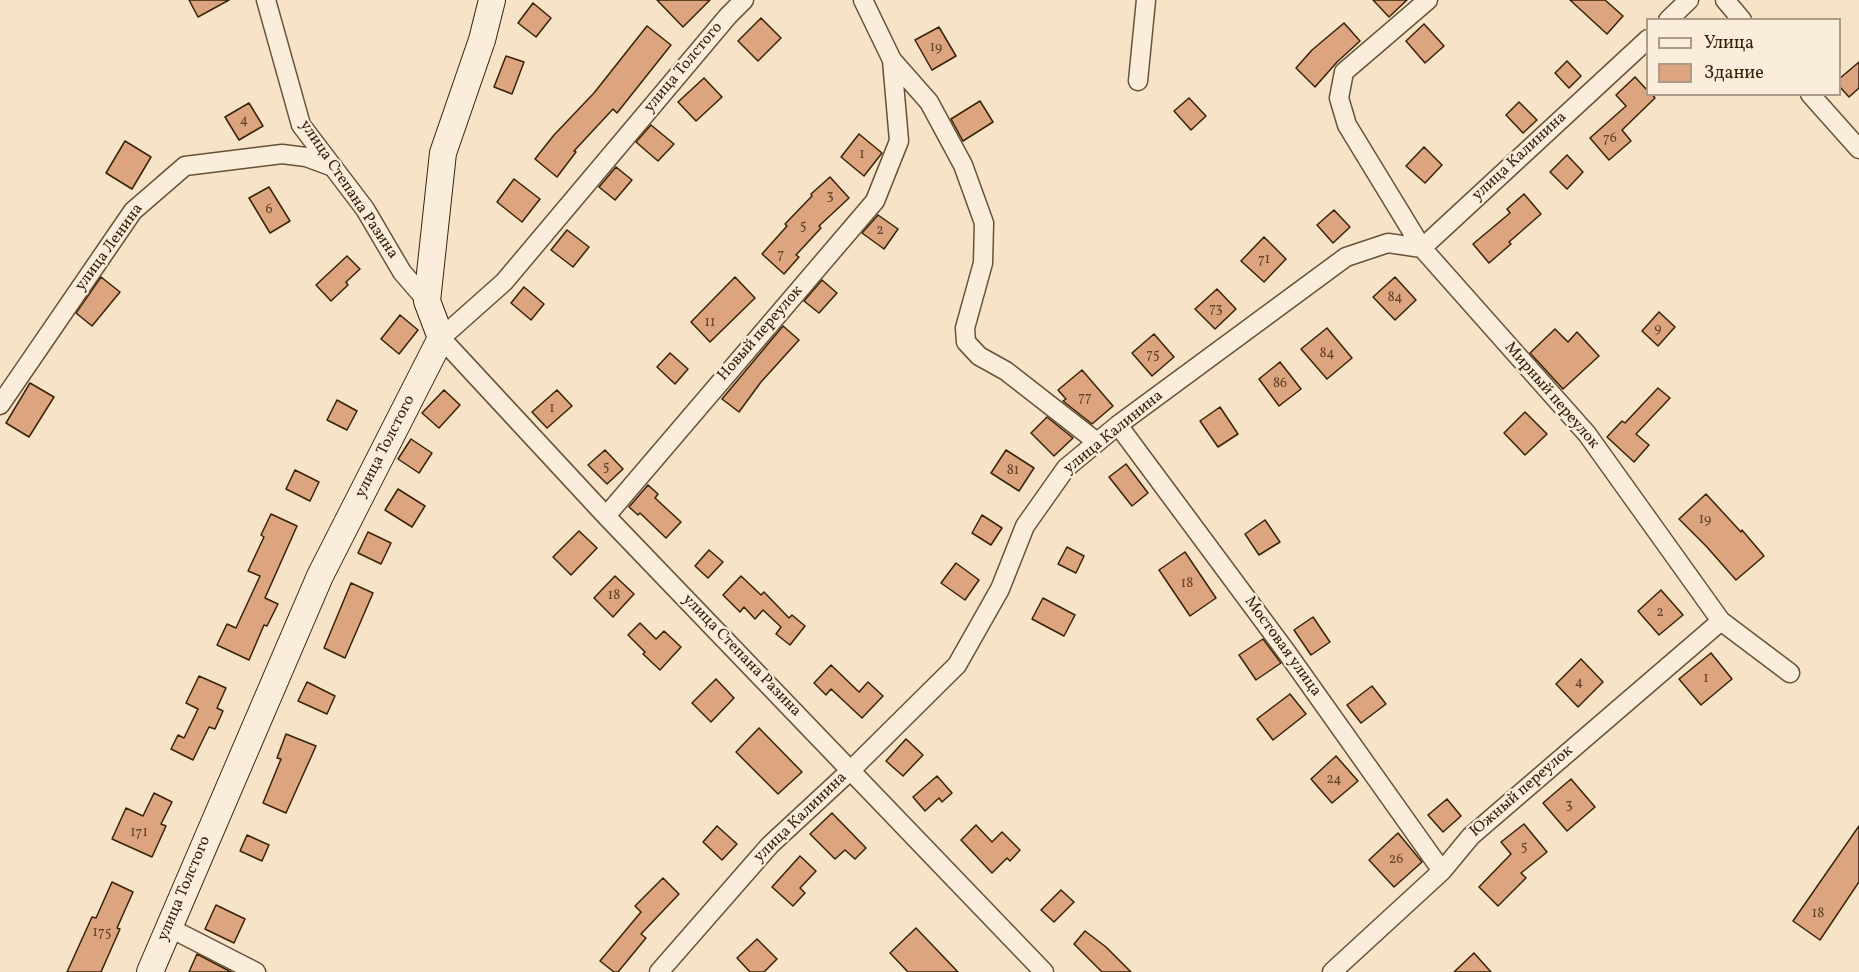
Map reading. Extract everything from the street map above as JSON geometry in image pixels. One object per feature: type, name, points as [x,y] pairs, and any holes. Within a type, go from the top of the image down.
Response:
[{"type":"main road","points":[[441,338],[427,302],[443,153],[482,40],[492,0]]},
{"type":"main road","name":"улица Толстого","points":[[150,972],[320,576],[441,338]]},
{"type":"street","name":"улица Степана Разина","points":[[266,0],[301,125],[365,209],[402,272],[427,302]]},
{"type":"street","name":"улица Толстого","points":[[441,338],[504,282],[728,16],[744,0]]},
{"type":"street","points":[[863,0],[892,60],[929,102],[963,165],[984,223],[983,263],[965,328],[966,342],[979,356],[1006,371],[1098,442]]},
{"type":"street","points":[[1138,81],[1146,0]]},
{"type":"street","name":"Мирный переулок","points":[[1428,0],[1344,72],[1339,98],[1347,125],[1422,248],[1587,434],[1721,621],[1790,673]]},
{"type":"street","points":[[1670,18],[1689,0]]},
{"type":"street","points":[[1725,0],[1740,18]]},
{"type":"street","name":"улица Калинина","points":[[659,972],[770,845],[851,770],[957,665],[1000,589],[1025,526],[1066,468],[1118,425],[1346,257],[1388,243],[1422,248],[1646,40]]},
{"type":"street","name":"Новый переулок","points":[[606,516],[875,201],[899,141],[892,60]]},
{"type":"street","points":[[1812,96],[1859,149]]},
{"type":"street","points":[[282,154],[301,125]]},
{"type":"street","name":"улица Ленина","points":[[0,405],[133,211],[184,166],[282,154],[306,157],[333,167]]},
{"type":"street","name":"улица Степана Разина","points":[[441,338],[606,516],[1044,972]]},
{"type":"street","name":"Мостовая улица","points":[[1118,425],[1285,650],[1442,871]]},
{"type":"street","name":"Южный переулок","points":[[1332,972],[1442,871],[1471,836],[1721,621]]},
{"type":"street","points":[[168,927],[256,972]]},
{"type":"building","points":[[189,0],[229,0],[198,17]]},
{"type":"building","points":[[657,0],[710,0],[683,27]]},
{"type":"building","points":[[1373,0],[1407,0],[1389,17]]},
{"type":"building","points":[[1570,0],[1605,0],[1623,16],[1607,34]]},
{"type":"building","points":[[533,3],[551,18],[536,37],[518,23]]},
{"type":"building","points":[[761,18],[781,38],[758,61],[738,41]]},
{"type":"building","points":[[1344,23],[1360,41],[1315,87],[1296,68],[1312,50]]},
{"type":"building","points":[[1424,24],[1444,46],[1425,63],[1406,41]]},
{"type":"building","points":[[647,26],[671,45],[617,113],[613,109],[574,151],[576,152],[557,177],[535,159],[554,135],[594,93]]},
{"type":"building","points":[[939,27],[956,56],[932,70],[915,40]]},
{"type":"building","points":[[506,56],[524,62],[512,94],[494,87]]},
{"type":"building","points":[[1567,61],[1581,76],[1569,88],[1555,73]]},
{"type":"building","points":[[1859,62],[1859,88],[1849,97],[1841,88],[1841,77]]},
{"type":"building","points":[[1635,77],[1646,89],[1646,96],[1655,98],[1622,130],[1631,141],[1609,160],[1590,138],[1626,106],[1616,95]]},
{"type":"building","points":[[704,78],[722,97],[696,121],[678,102]]},
{"type":"building","points":[[1189,98],[1206,116],[1191,130],[1174,111]]},
{"type":"building","points":[[980,101],[993,122],[963,141],[951,119]]},
{"type":"building","points":[[1519,102],[1537,120],[1523,133],[1506,115]]},
{"type":"building","points":[[249,103],[263,126],[239,140],[225,117]]},
{"type":"building","points":[[651,125],[674,144],[658,161],[636,142]]},
{"type":"building","points":[[859,134],[882,153],[864,176],[841,157]]},
{"type":"building","points":[[125,141],[151,157],[132,189],[106,173]]},
{"type":"building","points":[[1424,147],[1442,165],[1425,183],[1406,166]]},
{"type":"building","points":[[1567,155],[1583,172],[1567,189],[1550,172]]},
{"type":"building","points":[[616,167],[632,180],[615,200],[599,187]]},
{"type":"building","points":[[830,177],[849,198],[819,226],[821,228],[796,255],[799,257],[784,274],[762,254],[787,226],[785,224],[812,196],[811,194]]},
{"type":"building","points":[[514,179],[540,199],[522,222],[497,202]]},
{"type":"building","points":[[269,187],[290,221],[270,233],[249,198]]},
{"type":"building","points":[[1524,194],[1541,214],[1489,263],[1473,244],[1510,213],[1507,209]]},
{"type":"building","points":[[1334,210],[1350,227],[1333,243],[1317,225]]},
{"type":"building","points":[[878,215],[898,229],[884,249],[862,233]]},
{"type":"building","points":[[567,230],[589,247],[573,267],[551,250]]},
{"type":"building","points":[[1264,237],[1286,259],[1264,282],[1241,261]]},
{"type":"building","points":[[347,256],[360,269],[346,282],[348,285],[331,301],[316,285]]},
{"type":"building","points":[[101,277],[120,292],[92,326],[76,313]]},
{"type":"building","points":[[735,277],[755,298],[710,342],[691,322]]},
{"type":"building","points":[[1395,277],[1416,300],[1395,320],[1373,297]]},
{"type":"building","points":[[822,280],[837,293],[819,313],[804,301]]},
{"type":"building","points":[[524,287],[544,304],[531,320],[511,303]]},
{"type":"building","points":[[1217,289],[1236,309],[1215,329],[1195,309]]},
{"type":"building","points":[[1659,312],[1675,327],[1658,346],[1642,331]]},
{"type":"building","points":[[400,315],[418,330],[399,354],[381,339]]},
{"type":"building","points":[[783,326],[799,340],[761,382],[739,412],[722,399]]},
{"type":"building","points":[[1327,328],[1352,358],[1327,379],[1301,349]]},
{"type":"building","points":[[1555,329],[1568,342],[1577,332],[1599,356],[1563,389],[1530,353]]},
{"type":"building","points":[[1154,334],[1174,357],[1152,376],[1132,353]]},
{"type":"building","points":[[670,353],[688,369],[675,384],[657,367]]},
{"type":"building","points":[[1280,362],[1301,389],[1279,406],[1259,379]]},
{"type":"building","points":[[1082,370],[1113,406],[1092,424],[1063,401],[1066,399],[1058,390]]},
{"type":"building","points":[[30,383],[54,397],[29,437],[6,423]]},
{"type":"building","points":[[1658,388],[1670,398],[1636,434],[1649,445],[1634,462],[1607,437],[1622,421],[1625,423]]},
{"type":"building","points":[[444,390],[460,405],[439,428],[422,413]]},
{"type":"building","points":[[557,390],[572,406],[547,428],[532,412]]},
{"type":"building","points":[[337,400],[357,411],[347,430],[327,420]]},
{"type":"building","points":[[1220,407],[1238,434],[1218,447],[1200,421]]},
{"type":"building","points":[[1525,412],[1547,434],[1525,455],[1504,433]]},
{"type":"building","points":[[1047,417],[1073,438],[1054,456],[1031,433]]},
{"type":"building","points":[[411,439],[432,453],[419,473],[398,459]]},
{"type":"building","points":[[605,450],[623,469],[607,484],[588,465]]},
{"type":"building","points":[[1006,450],[1034,468],[1019,491],[991,473]]},
{"type":"building","points":[[1126,464],[1148,493],[1132,506],[1109,477]]},
{"type":"building","points":[[295,470],[319,482],[310,501],[286,489]]},
{"type":"building","points":[[648,485],[658,494],[655,498],[681,522],[666,538],[640,513],[638,515],[629,507]]},
{"type":"building","points":[[398,489],[425,506],[412,527],[385,510]]},
{"type":"building","points":[[1706,494],[1764,556],[1736,580],[1679,519]]},
{"type":"building","points":[[271,514],[297,526],[265,598],[278,604],[267,626],[264,625],[249,660],[217,645],[227,624],[236,628],[260,576],[248,571],[264,537],[261,535]]},
{"type":"building","points":[[982,515],[1002,528],[991,545],[972,533]]},
{"type":"building","points":[[1265,520],[1280,542],[1259,555],[1245,534]]},
{"type":"building","points":[[579,531],[597,548],[571,575],[553,557]]},
{"type":"building","points":[[368,532],[391,543],[381,564],[358,553]]},
{"type":"building","points":[[1067,547],[1084,556],[1076,573],[1058,564]]},
{"type":"building","points":[[709,550],[723,562],[708,578],[695,566]]},
{"type":"building","points":[[1185,552],[1216,598],[1190,616],[1159,570]]},
{"type":"building","points":[[956,563],[979,580],[965,600],[941,583]]},
{"type":"building","points":[[615,576],[634,594],[613,617],[594,598]]},
{"type":"building","points":[[741,576],[761,595],[764,592],[789,618],[792,615],[805,626],[790,645],[776,634],[781,627],[763,610],[755,619],[744,607],[740,612],[723,595]]},
{"type":"building","points":[[351,583],[373,593],[345,658],[324,648]]},
{"type":"building","points":[[1661,590],[1683,615],[1659,635],[1638,611]]},
{"type":"building","points":[[1043,598],[1075,615],[1064,636],[1032,619]]},
{"type":"building","points":[[1313,617],[1330,642],[1311,655],[1294,630]]},
{"type":"building","points":[[640,623],[656,639],[664,631],[681,647],[660,670],[628,635]]},
{"type":"building","points":[[1263,639],[1281,663],[1256,680],[1239,655]]},
{"type":"building","points":[[1711,653],[1732,679],[1701,705],[1679,679]]},
{"type":"building","points":[[1581,659],[1603,682],[1578,707],[1556,684]]},
{"type":"building","points":[[831,665],[859,692],[868,682],[883,696],[862,718],[831,689],[826,695],[814,683]]},
{"type":"building","points":[[199,676],[226,688],[217,708],[223,711],[215,729],[209,727],[193,760],[171,749],[178,735],[184,738],[198,709],[186,703]]},
{"type":"building","points":[[716,679],[734,698],[711,722],[692,703]]},
{"type":"building","points":[[307,682],[335,696],[327,714],[298,701]]},
{"type":"building","points":[[1372,686],[1386,704],[1361,723],[1347,705]]},
{"type":"building","points":[[1290,694],[1306,714],[1273,740],[1257,719]]},
{"type":"building","points":[[759,728],[802,772],[778,794],[736,752]]},
{"type":"building","points":[[286,734],[316,746],[286,813],[263,803],[281,759],[277,758]]},
{"type":"building","points":[[906,739],[923,755],[903,776],[886,761]]},
{"type":"building","points":[[1336,756],[1358,781],[1332,803],[1311,779]]},
{"type":"building","points":[[937,776],[952,793],[942,802],[939,798],[925,811],[913,797]]},
{"type":"building","points":[[1571,779],[1595,807],[1567,831],[1543,803]]},
{"type":"building","points":[[154,793],[172,802],[161,824],[166,826],[152,857],[112,839],[126,808],[143,816]]},
{"type":"building","points":[[1447,799],[1461,816],[1443,832],[1428,815]]},
{"type":"building","points":[[832,813],[866,848],[855,859],[845,850],[835,859],[810,834]]},
{"type":"building","points":[[1524,824],[1547,852],[1521,873],[1526,878],[1498,906],[1479,887],[1511,854],[1501,842]]},
{"type":"building","points":[[976,825],[992,842],[1002,832],[1020,850],[1010,861],[1007,858],[992,873],[961,840]]},
{"type":"building","points":[[717,826],[737,844],[722,860],[703,842]]},
{"type":"building","points":[[1859,826],[1859,882],[1820,940],[1793,921]]},
{"type":"building","points":[[1398,833],[1422,862],[1394,887],[1369,860]]},
{"type":"building","points":[[247,835],[269,845],[262,861],[240,851]]},
{"type":"building","points":[[800,856],[816,871],[800,888],[805,893],[793,906],[772,887]]},
{"type":"building","points":[[663,878],[679,894],[641,934],[646,938],[618,972],[614,972],[600,961],[641,912],[635,906]]},
{"type":"building","points":[[112,882],[133,892],[101,972],[67,972],[92,917],[96,918]]},
{"type":"building","points":[[1061,890],[1074,902],[1054,922],[1041,910]]},
{"type":"building","points":[[216,905],[245,919],[234,943],[205,929]]},
{"type":"building","points":[[916,928],[958,972],[908,972],[890,953]]},
{"type":"building","points":[[1085,931],[1106,947],[1131,972],[1102,972],[1074,944]]},
{"type":"building","points":[[757,939],[777,959],[764,972],[750,972],[737,958]]},
{"type":"building","points":[[1474,953],[1491,972],[1454,972]]},
{"type":"building","points":[[197,954],[231,972],[189,972]]}]
